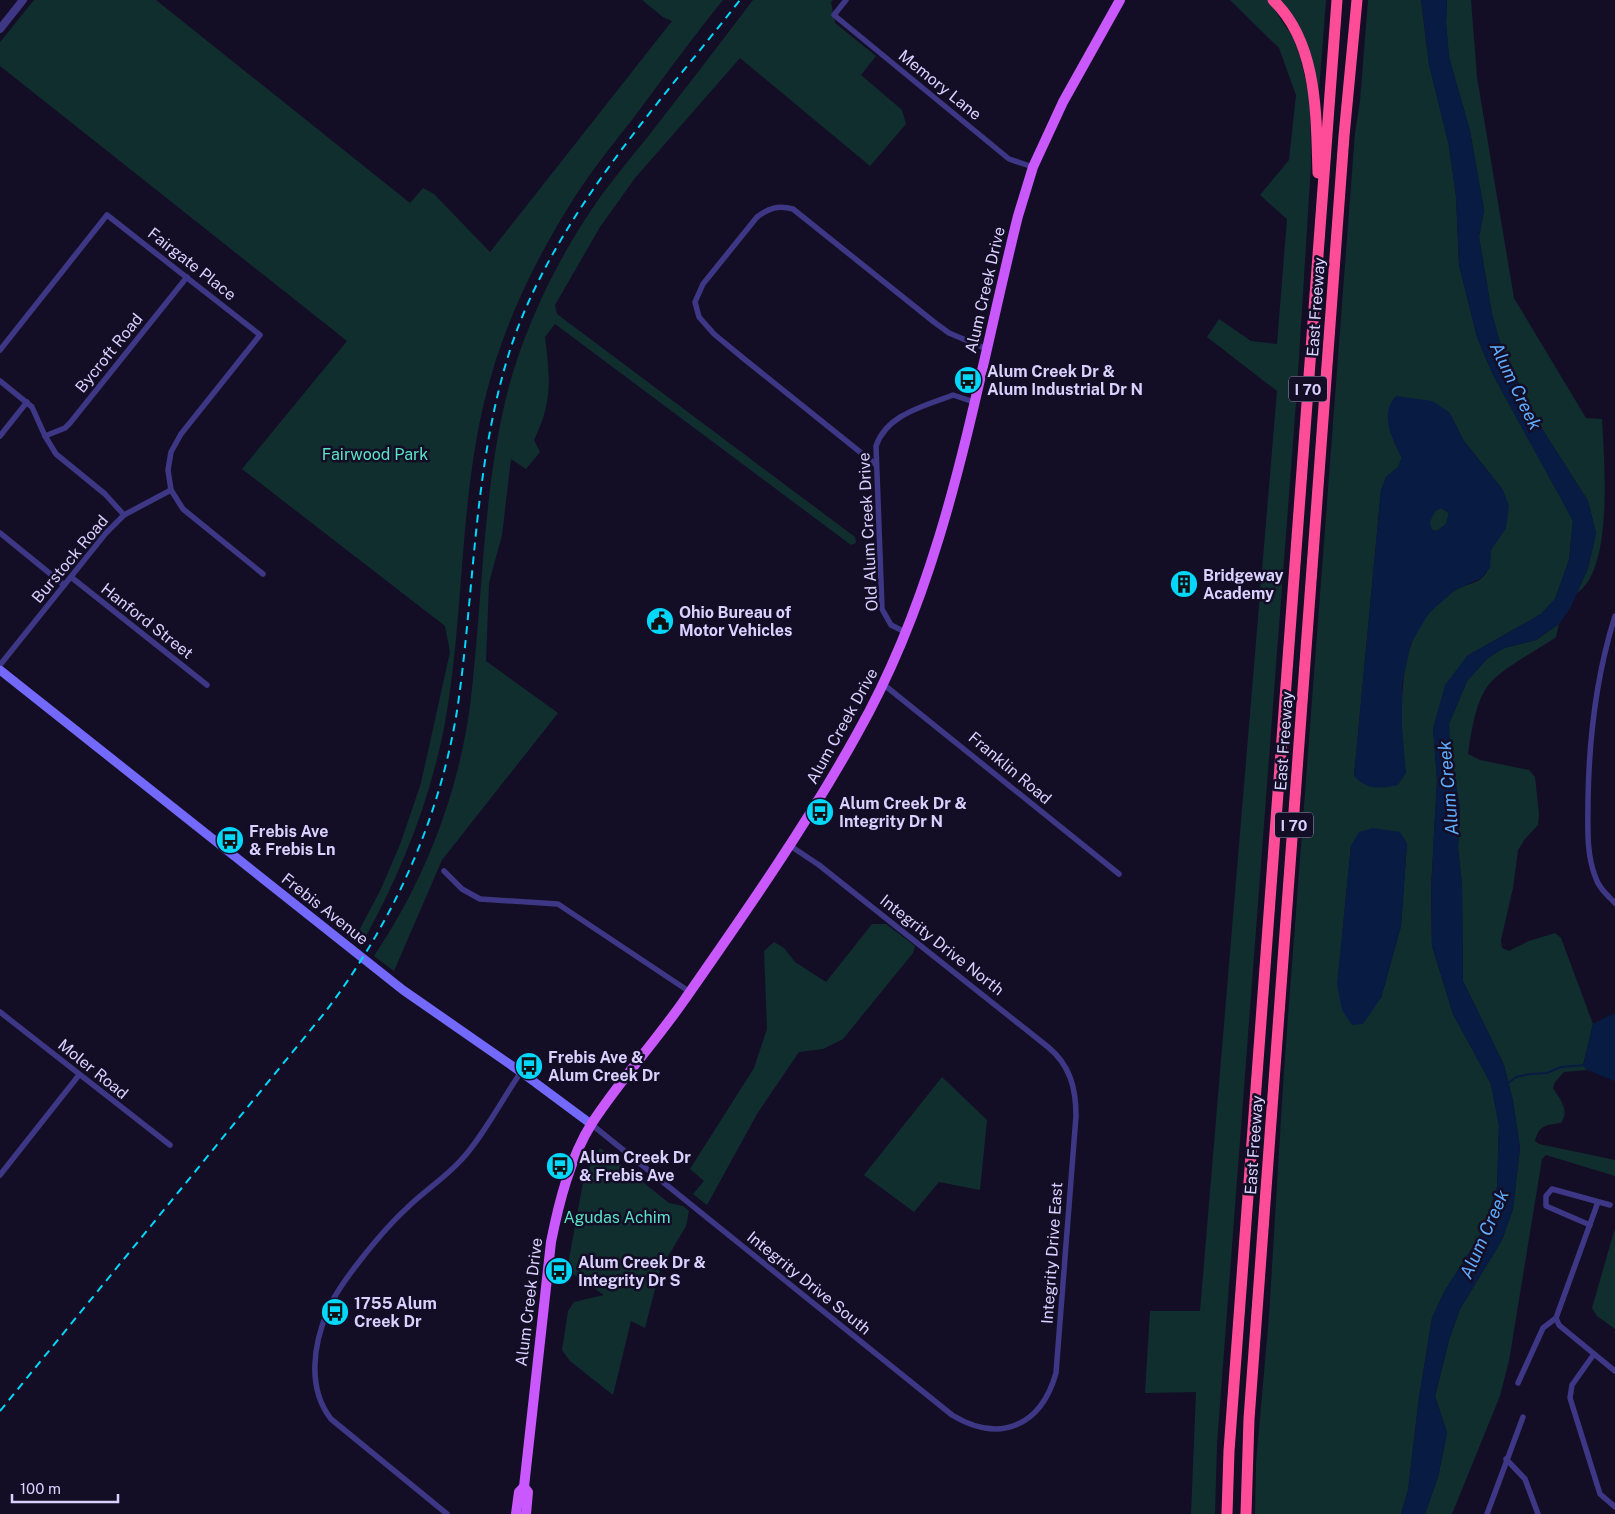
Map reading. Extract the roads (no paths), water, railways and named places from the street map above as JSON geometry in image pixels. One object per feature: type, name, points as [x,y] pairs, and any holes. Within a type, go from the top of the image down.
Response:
[{"type":"highway","points":[[1273,0],[1285,13],[1297,36],[1312,85],[1321,220]]},
{"type":"highway","name":"East Freeway","points":[[1227,1514],[1229,1452],[1337,0]]},
{"type":"highway","name":"East Freeway","points":[[1246,1514],[1249,1418],[1344,136],[1357,0]]},
{"type":"main road","name":"Alum Creek Drive","points":[[516,1514],[519,1492],[524,1487],[551,1242],[565,1185],[592,1124],[690,992],[789,845],[856,736],[884,684],[907,633],[942,533],[1018,216],[1033,167],[1063,102],[1120,0]]},
{"type":"main road","name":"Frebis Avenue","points":[[0,670],[403,990],[592,1124]]},
{"type":"main road","name":"Alum Creek Drive","points":[[524,1487],[528,1492],[526,1514]]},
{"type":"street","points":[[0,29],[23,0]]},
{"type":"street","name":"Memory Lane","points":[[846,0],[834,15],[1009,159],[1033,167]]},
{"type":"street","points":[[875,464],[714,334],[699,317],[695,302],[703,284],[757,217],[768,209],[782,206],[802,215],[941,327],[970,343],[987,349]]},
{"type":"street","name":"Fairgate Place","points":[[0,350],[107,215],[260,335],[175,444],[168,470],[171,490]]},
{"type":"street","name":"Bycroft Road","points":[[45,436],[65,428],[70,423],[187,277]]},
{"type":"street","points":[[0,381],[27,402],[36,412],[45,436],[61,458],[105,494],[124,515]]},
{"type":"street","name":"Old Alum Creek Drive","points":[[907,633],[891,625],[882,609],[875,464],[879,437],[899,417],[953,395],[974,402]]},
{"type":"street","points":[[0,436],[27,402]]},
{"type":"street","points":[[171,490],[189,516],[262,574]]},
{"type":"street","name":"Burstock Road","points":[[0,666],[106,533],[124,515],[171,490]]},
{"type":"street","points":[[0,534],[64,585]]},
{"type":"street","name":"Hanford Street","points":[[70,577],[207,685]]},
{"type":"street","points":[[1615,616],[1599,679],[1589,751],[1589,852],[1595,878],[1603,891],[1615,903]]},
{"type":"street","name":"Franklin Road","points":[[884,684],[1119,874]]},
{"type":"street","name":"Integrity Drive North","points":[[789,845],[819,865],[1055,1052],[1070,1075]]},
{"type":"street","points":[[444,871],[462,889],[480,899],[558,904],[690,992]]},
{"type":"street","name":"Moler Road","points":[[0,1012],[170,1146]]},
{"type":"street","points":[[447,1514],[331,1419],[322,1407],[317,1392],[314,1376],[316,1358],[327,1312],[342,1287],[394,1221],[468,1152],[521,1072]]},
{"type":"street","points":[[0,1175],[79,1075]]},
{"type":"street","name":"Integrity Drive East","points":[[1022,1422],[1032,1416],[1044,1404],[1056,1373],[1076,1116],[1076,1094],[1070,1075]]},
{"type":"street","name":"Integrity Drive South","points":[[592,1124],[952,1415],[983,1428],[1000,1428],[1022,1422]]},
{"type":"street","points":[[1590,1225],[1552,1210],[1546,1206],[1546,1196],[1552,1190],[1610,1206]]},
{"type":"street","points":[[1518,1383],[1542,1330],[1556,1318],[1598,1202]]},
{"type":"street","points":[[1556,1318],[1559,1325],[1615,1371]]},
{"type":"street","points":[[1594,1354],[1572,1385],[1570,1398],[1600,1494],[1615,1507]]},
{"type":"street","points":[[1487,1514],[1523,1417]]},
{"type":"street","points":[[1506,1459],[1525,1479],[1538,1514]]},
{"type":"water","name":"Alum Creek","points":[[1421,0],[1447,0],[1446,23],[1449,57],[1470,131],[1484,210],[1479,237],[1492,314],[1503,353],[1541,427],[1588,501],[1596,533],[1588,568],[1571,607],[1559,624],[1536,640],[1504,648],[1488,658],[1467,681],[1449,724],[1450,749],[1460,808],[1458,848],[1462,885],[1463,981],[1504,1065],[1513,1101],[1520,1148],[1513,1209],[1502,1240],[1460,1309],[1449,1340],[1435,1396],[1447,1433],[1438,1477],[1425,1514],[1401,1514],[1408,1490],[1419,1398],[1432,1318],[1444,1292],[1483,1231],[1497,1187],[1499,1126],[1491,1084],[1453,1014],[1432,946],[1431,890],[1437,780],[1433,728],[1445,685],[1467,656],[1541,614],[1555,599],[1569,560],[1573,521],[1493,375],[1477,337],[1459,265],[1456,196],[1449,146],[1429,64]]},
{"type":"water","points":[[1396,396],[1432,401],[1449,412],[1464,441],[1503,490],[1509,506],[1506,528],[1491,550],[1490,568],[1481,578],[1455,590],[1429,613],[1411,643],[1402,684],[1402,727],[1406,773],[1398,785],[1380,788],[1364,784],[1354,776],[1381,490],[1386,477],[1398,467],[1402,458],[1394,443],[1389,427],[1388,411]],"holes":[[[1441,508],[1449,513],[1446,524],[1437,531],[1432,530],[1430,522],[1435,511]]]},
{"type":"water","points":[[1373,828],[1400,832],[1407,843],[1401,926],[1381,998],[1363,1024],[1352,1025],[1342,1010],[1337,984],[1351,845],[1359,832]]},
{"type":"water","points":[[1615,1013],[1615,1081],[1587,1070],[1583,1066],[1593,1024]]},
{"type":"waterway","points":[[1507,1084],[1516,1077],[1547,1073],[1561,1067],[1585,1065]]},
{"type":"railway","points":[[0,1411],[326,1011],[350,977],[392,906],[410,869],[425,831],[449,752],[463,666],[482,484],[498,394],[510,350],[529,302],[552,255],[579,210],[642,123],[740,0]]},
{"type":"place","name":"Alum Creek Dr & Alum Industrial Dr N","points":[[968,380]]},
{"type":"place","name":"Bridgeway Academy","points":[[1184,584]]},
{"type":"place","name":"Ohio Bureau of Motor Vehicles","points":[[660,621]]},
{"type":"place","name":"Alum Creek Dr & Integrity Dr N","points":[[820,812]]},
{"type":"place","name":"Frebis Ave & Frebis Ln","points":[[230,840]]},
{"type":"place","name":"Frebis Ave & Alum Creek Dr","points":[[529,1066]]},
{"type":"place","name":"Alum Creek Dr & Frebis Ave","points":[[560,1166]]},
{"type":"place","name":"Alum Creek Dr & Integrity Dr S","points":[[559,1271]]},
{"type":"place","name":"1755 Alum Creek Dr","points":[[335,1312]]},
{"type":"park label","name":"Fairwood Park","points":[[375,454]]},
{"type":"park label","name":"Agudas Achim","points":[[617,1217]]}]
